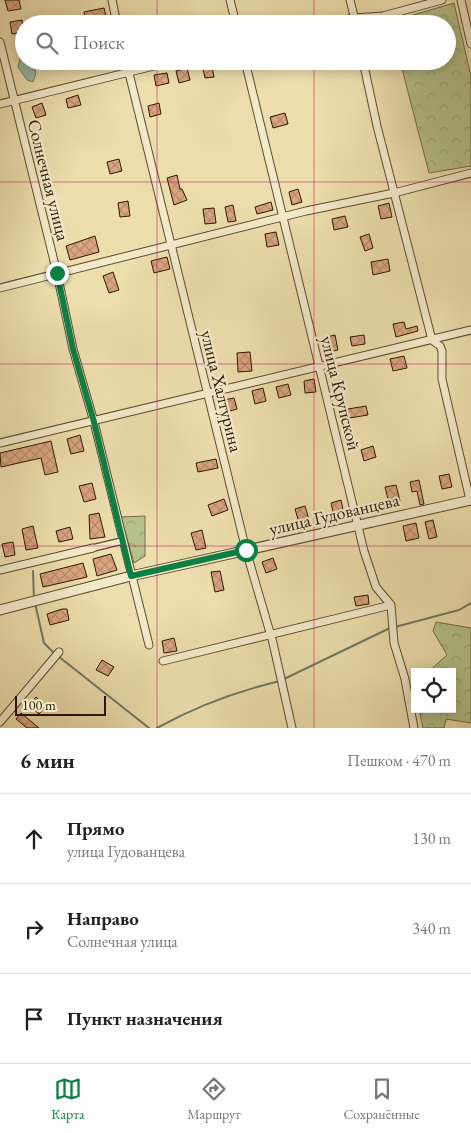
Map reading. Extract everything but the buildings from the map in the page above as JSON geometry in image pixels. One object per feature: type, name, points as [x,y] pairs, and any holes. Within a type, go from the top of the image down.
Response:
[{"type":"street","points":[[112,0],[115,15]]},
{"type":"street","points":[[230,0],[234,15]]},
{"type":"street","points":[[350,0],[354,15]]},
{"type":"street","points":[[386,15],[442,0]]},
{"type":"street","points":[[461,0],[471,44]]},
{"type":"street","name":"Солнечная улица","points":[[0,42],[57,273],[73,349],[94,422],[131,576],[144,617],[148,645]]},
{"type":"street","points":[[0,104],[136,70]]},
{"type":"street","name":"улица Крупской","points":[[247,70],[358,525],[376,587],[391,605]]},
{"type":"street","points":[[365,70],[394,193],[432,340],[440,346],[442,351],[442,379],[470,500]]},
{"type":"street","name":"улица Халтурина","points":[[128,72],[246,550],[271,635],[292,728]]},
{"type":"street","points":[[0,288],[171,244],[394,193],[471,173]]},
{"type":"street","points":[[0,443],[320,368],[471,330]]},
{"type":"street","name":"улица Гудованцева","points":[[0,610],[131,576],[470,500]]},
{"type":"street","points":[[0,567],[122,541]]},
{"type":"street","points":[[163,661],[391,605],[394,643],[405,679],[413,728]]},
{"type":"street","points":[[0,722],[59,652]]},
{"type":"green space","points":[[454,3],[471,76],[471,166],[429,173],[402,70],[456,70],[456,15],[413,15]]},
{"type":"green space","points":[[145,516],[145,556],[134,563],[121,517]]},
{"type":"green space","points":[[436,622],[471,628],[471,723],[446,719],[444,728],[423,728],[420,713],[456,713],[456,668],[432,668],[447,655],[433,631]]},
{"type":"shaded area","points":[[20,70],[35,70],[33,82],[27,80]]},
{"type":"waterway","points":[[33,571],[34,599]]},
{"type":"waterway","points":[[35,603],[44,643],[54,653]]},
{"type":"waterway","points":[[395,627],[459,610],[471,603]]},
{"type":"waterway","points":[[284,679],[390,628]]},
{"type":"waterway","points":[[58,656],[149,728]]},
{"type":"waterway","points":[[157,728],[217,700],[280,681]]},
{"type":"route","points":[[57,273],[73,349],[94,422],[131,576],[246,550]]}]
